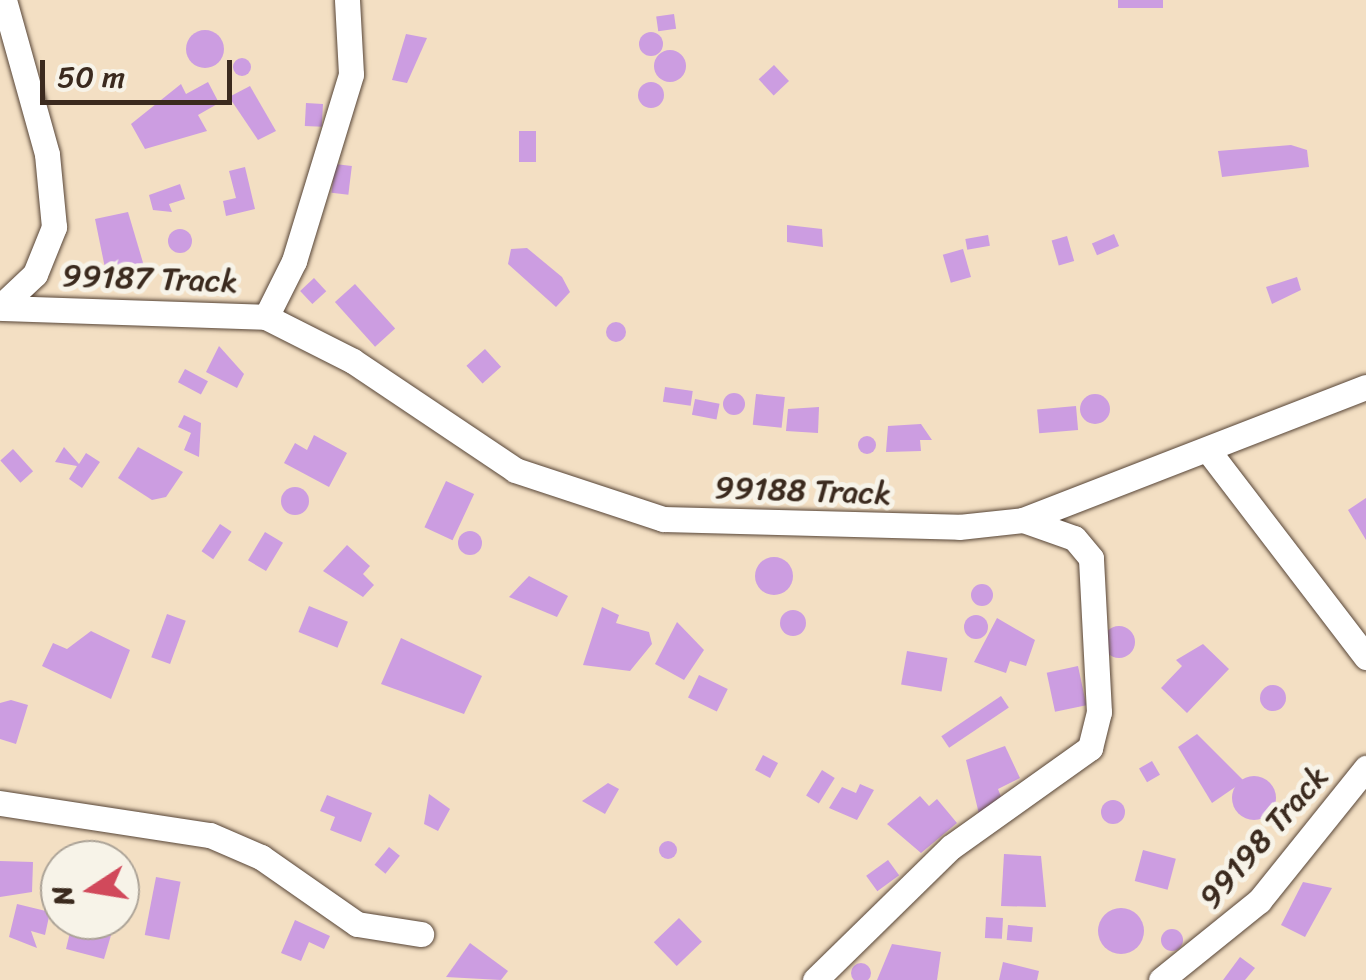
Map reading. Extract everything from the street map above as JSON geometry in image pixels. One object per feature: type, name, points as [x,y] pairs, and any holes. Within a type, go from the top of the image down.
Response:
[{"type":"street","points":[[0,308],[35,274],[54,227],[47,154],[4,0]]},
{"type":"street","name":"99187 Track","points":[[0,308],[266,317],[294,260],[351,74],[347,0]]},
{"type":"street","name":"99188 Track","points":[[266,317],[353,361],[514,470],[608,506],[736,523],[1023,520],[1210,453],[1366,387]]},
{"type":"street","points":[[1210,453],[1366,656]]},
{"type":"street","points":[[815,980],[951,847],[1090,748],[1099,712],[1091,558],[1074,538],[1023,520]]},
{"type":"street","name":"99198 Track","points":[[1161,980],[1247,913],[1366,768]]},
{"type":"street","points":[[0,803],[210,835],[261,857],[356,924],[421,934]]},
{"type":"building","points":[[1118,0],[1163,0],[1163,8],[1118,8]]},
{"type":"building","points":[[674,14],[676,29],[658,31],[656,17]]},
{"type":"building","points":[[205,30],[219,35],[224,49],[219,63],[205,68],[191,63],[186,49],[191,35]]},
{"type":"building","points":[[651,32],[660,35],[660,53],[651,56],[642,53],[639,44],[642,35]]},
{"type":"building","points":[[406,34],[427,38],[407,83],[392,80]]},
{"type":"building","points":[[670,50],[682,54],[686,66],[682,78],[670,82],[658,78],[654,66],[658,54]]},
{"type":"building","points":[[242,58],[251,67],[242,76],[233,67]]},
{"type":"building","points":[[774,65],[789,81],[774,95],[759,79]]},
{"type":"building","points":[[208,82],[219,103],[198,115],[207,131],[145,149],[131,124],[181,84],[186,94]]},
{"type":"building","points":[[651,82],[660,86],[664,95],[660,104],[651,108],[642,104],[638,95],[642,86]]},
{"type":"building","points":[[250,86],[276,131],[258,140],[229,97]]},
{"type":"building","points":[[306,103],[323,104],[322,127],[305,126]]},
{"type":"building","points":[[519,131],[536,131],[536,162],[519,162]]},
{"type":"building","points":[[1291,145],[1307,150],[1309,167],[1222,177],[1218,151]]},
{"type":"building","points":[[335,164],[352,166],[348,195],[331,193]]},
{"type":"building","points":[[245,167],[255,209],[226,216],[223,201],[236,198],[229,171]]},
{"type":"building","points":[[180,184],[185,199],[169,204],[172,212],[153,210],[149,195]]},
{"type":"building","points":[[128,212],[144,266],[105,268],[95,219]]},
{"type":"building","points":[[787,225],[822,229],[823,247],[787,242]]},
{"type":"building","points":[[180,229],[192,241],[180,253],[168,241]]},
{"type":"building","points":[[1114,234],[1119,246],[1097,255],[1092,243]]},
{"type":"building","points":[[988,235],[990,246],[967,250],[965,239]]},
{"type":"building","points":[[1067,236],[1074,261],[1059,265],[1052,240]]},
{"type":"building","points":[[527,248],[562,277],[570,292],[556,307],[508,264],[511,249]]},
{"type":"building","points":[[963,249],[971,277],[951,283],[943,255]]},
{"type":"building","points":[[1297,277],[1301,290],[1272,304],[1266,287]]},
{"type":"building","points":[[314,278],[326,291],[312,304],[300,291]]},
{"type":"building","points":[[355,284],[395,329],[375,347],[335,302]]},
{"type":"building","points":[[616,322],[626,332],[616,342],[606,332]]},
{"type":"building","points":[[219,346],[244,374],[237,388],[206,372]]},
{"type":"building","points":[[485,349],[501,367],[482,384],[466,366]]},
{"type":"building","points":[[185,369],[208,381],[201,394],[178,382]]},
{"type":"building","points":[[665,387],[693,391],[691,406],[663,402]]},
{"type":"building","points":[[730,393],[738,393],[745,404],[738,415],[730,415],[723,408],[723,400]]},
{"type":"building","points":[[756,394],[785,397],[782,428],[753,425]]},
{"type":"building","points":[[1095,394],[1106,398],[1110,409],[1106,420],[1095,424],[1084,420],[1080,409],[1084,398]]},
{"type":"building","points":[[695,399],[720,404],[716,419],[692,415]]},
{"type":"building","points":[[1076,406],[1078,430],[1039,433],[1037,409]]},
{"type":"building","points":[[819,407],[818,433],[786,431],[788,409]]},
{"type":"building","points":[[184,415],[201,423],[199,457],[184,450],[191,433],[178,427]]},
{"type":"building","points":[[921,424],[932,440],[920,440],[921,451],[886,452],[888,426]]},
{"type":"building","points":[[314,435],[347,453],[329,487],[284,463],[295,443],[307,450]]},
{"type":"building","points":[[867,436],[874,438],[874,452],[867,454],[860,452],[858,445],[860,438]]},
{"type":"building","points":[[64,447],[79,464],[86,453],[100,462],[82,488],[69,479],[77,466],[55,462]]},
{"type":"building","points":[[138,447],[183,472],[166,497],[152,500],[118,478]]},
{"type":"building","points":[[13,449],[33,471],[20,483],[0,460]]},
{"type":"building","points":[[446,481],[474,494],[453,540],[424,527]]},
{"type":"building","points":[[295,487],[305,491],[309,501],[305,511],[295,515],[285,511],[281,501],[285,491]]},
{"type":"building","points":[[1366,498],[1366,540],[1348,510]]},
{"type":"building","points":[[220,524],[232,532],[213,559],[202,551]]},
{"type":"building","points":[[470,531],[482,543],[470,555],[458,543]]},
{"type":"building","points":[[265,532],[283,543],[266,571],[248,560]]},
{"type":"building","points":[[347,545],[370,566],[363,574],[374,585],[363,597],[323,571]]},
{"type":"building","points":[[774,557],[787,563],[793,576],[787,589],[774,595],[761,589],[755,576],[761,563]]},
{"type":"building","points":[[529,576],[568,596],[557,617],[509,597]]},
{"type":"building","points":[[982,584],[990,587],[990,603],[982,606],[974,603],[971,595],[974,587]]},
{"type":"building","points":[[309,606],[348,622],[337,648],[299,632]]},
{"type":"building","points":[[602,607],[619,615],[616,623],[649,632],[652,644],[630,671],[583,665]]},
{"type":"building","points":[[793,610],[802,614],[806,623],[802,632],[793,636],[784,632],[780,623],[784,614]]},
{"type":"building","points":[[167,614],[186,621],[170,664],[151,657]]},
{"type":"building","points":[[976,615],[985,618],[985,636],[976,639],[967,636],[964,627],[967,618]]},
{"type":"building","points":[[997,618],[1035,640],[1026,666],[1010,661],[1006,673],[974,662]]},
{"type":"building","points":[[677,622],[704,650],[684,680],[655,664]]},
{"type":"building","points":[[1119,626],[1130,631],[1135,642],[1130,653],[1119,658],[1108,653],[1103,642],[1108,631]]},
{"type":"building","points":[[91,631],[130,650],[111,699],[42,666],[53,643],[67,649]]},
{"type":"building","points":[[401,638],[482,676],[464,714],[381,684]]},
{"type":"building","points":[[1203,644],[1229,669],[1187,713],[1161,688],[1182,666],[1176,660]]},
{"type":"building","points":[[907,651],[947,658],[941,692],[901,684]]},
{"type":"building","points":[[1078,666],[1086,705],[1055,712],[1047,673]]},
{"type":"building","points":[[699,675],[728,689],[717,711],[688,697]]},
{"type":"building","points":[[1273,685],[1282,689],[1286,698],[1282,707],[1273,711],[1264,707],[1260,698],[1264,689]]},
{"type":"building","points":[[1001,696],[1009,708],[949,748],[941,736]]},
{"type":"building","points":[[11,700],[28,705],[16,744],[0,739],[0,703]]},
{"type":"building","points":[[1197,734],[1244,781],[1212,803],[1178,747]]},
{"type":"building","points":[[1005,746],[1020,778],[998,789],[1003,802],[979,814],[966,760]]},
{"type":"building","points":[[763,755],[778,763],[770,778],[755,770]]},
{"type":"building","points":[[1152,761],[1160,775],[1147,782],[1139,768]]},
{"type":"building","points":[[822,770],[835,778],[819,803],[806,795]]},
{"type":"building","points":[[1254,776],[1270,782],[1276,798],[1270,814],[1254,820],[1238,814],[1232,798],[1238,782]]},
{"type":"building","points":[[608,783],[619,789],[605,814],[582,801]]},
{"type":"building","points":[[860,784],[874,790],[857,820],[829,808],[842,787],[856,793]]},
{"type":"building","points":[[429,794],[450,809],[438,831],[424,824]]},
{"type":"building","points":[[327,795],[372,813],[361,842],[330,830],[335,817],[320,811]]},
{"type":"building","points":[[920,796],[929,806],[937,799],[957,823],[921,853],[887,824]]},
{"type":"building","points":[[1113,800],[1122,803],[1122,821],[1113,824],[1104,821],[1101,812],[1104,803]]},
{"type":"building","points":[[668,841],[677,850],[668,859],[659,850]]},
{"type":"building","points":[[389,847],[400,856],[385,874],[375,865]]},
{"type":"building","points":[[1143,850],[1176,859],[1168,890],[1135,881]]},
{"type":"building","points":[[1004,854],[1041,856],[1046,907],[1001,906]]},
{"type":"building","points":[[888,860],[899,875],[877,891],[866,876]]},
{"type":"building","points":[[0,861],[33,862],[32,892],[0,897]]},
{"type":"building","points":[[156,877],[181,882],[169,940],[145,935]]},
{"type":"building","points":[[1303,882],[1332,888],[1305,937],[1281,925]]},
{"type":"building","points":[[17,904],[40,910],[40,934],[31,931],[37,948],[9,937]]},
{"type":"building","points":[[1121,908],[1137,915],[1144,931],[1137,947],[1121,954],[1105,947],[1098,931],[1105,915]]},
{"type":"building","points":[[986,917],[1003,918],[1002,939],[985,938]]},
{"type":"building","points":[[679,918],[702,942],[677,966],[654,942]]},
{"type":"building","points":[[295,920],[330,936],[324,949],[309,942],[301,961],[281,953]]},
{"type":"building","points":[[1008,925],[1033,927],[1032,942],[1007,940]]},
{"type":"building","points":[[1172,929],[1180,932],[1180,948],[1172,951],[1164,948],[1161,940],[1164,932]]},
{"type":"building","points":[[68,940],[110,940],[104,959],[66,949]]},
{"type":"building","points":[[470,943],[508,971],[501,980],[446,977]]},
{"type":"building","points":[[892,944],[941,952],[937,980],[877,980]]},
{"type":"building","points":[[1240,957],[1255,968],[1245,980],[1223,980]]},
{"type":"building","points":[[1003,962],[1039,971],[1037,980],[999,980]]},
{"type":"building","points":[[861,963],[871,973],[861,983],[851,973]]}]
